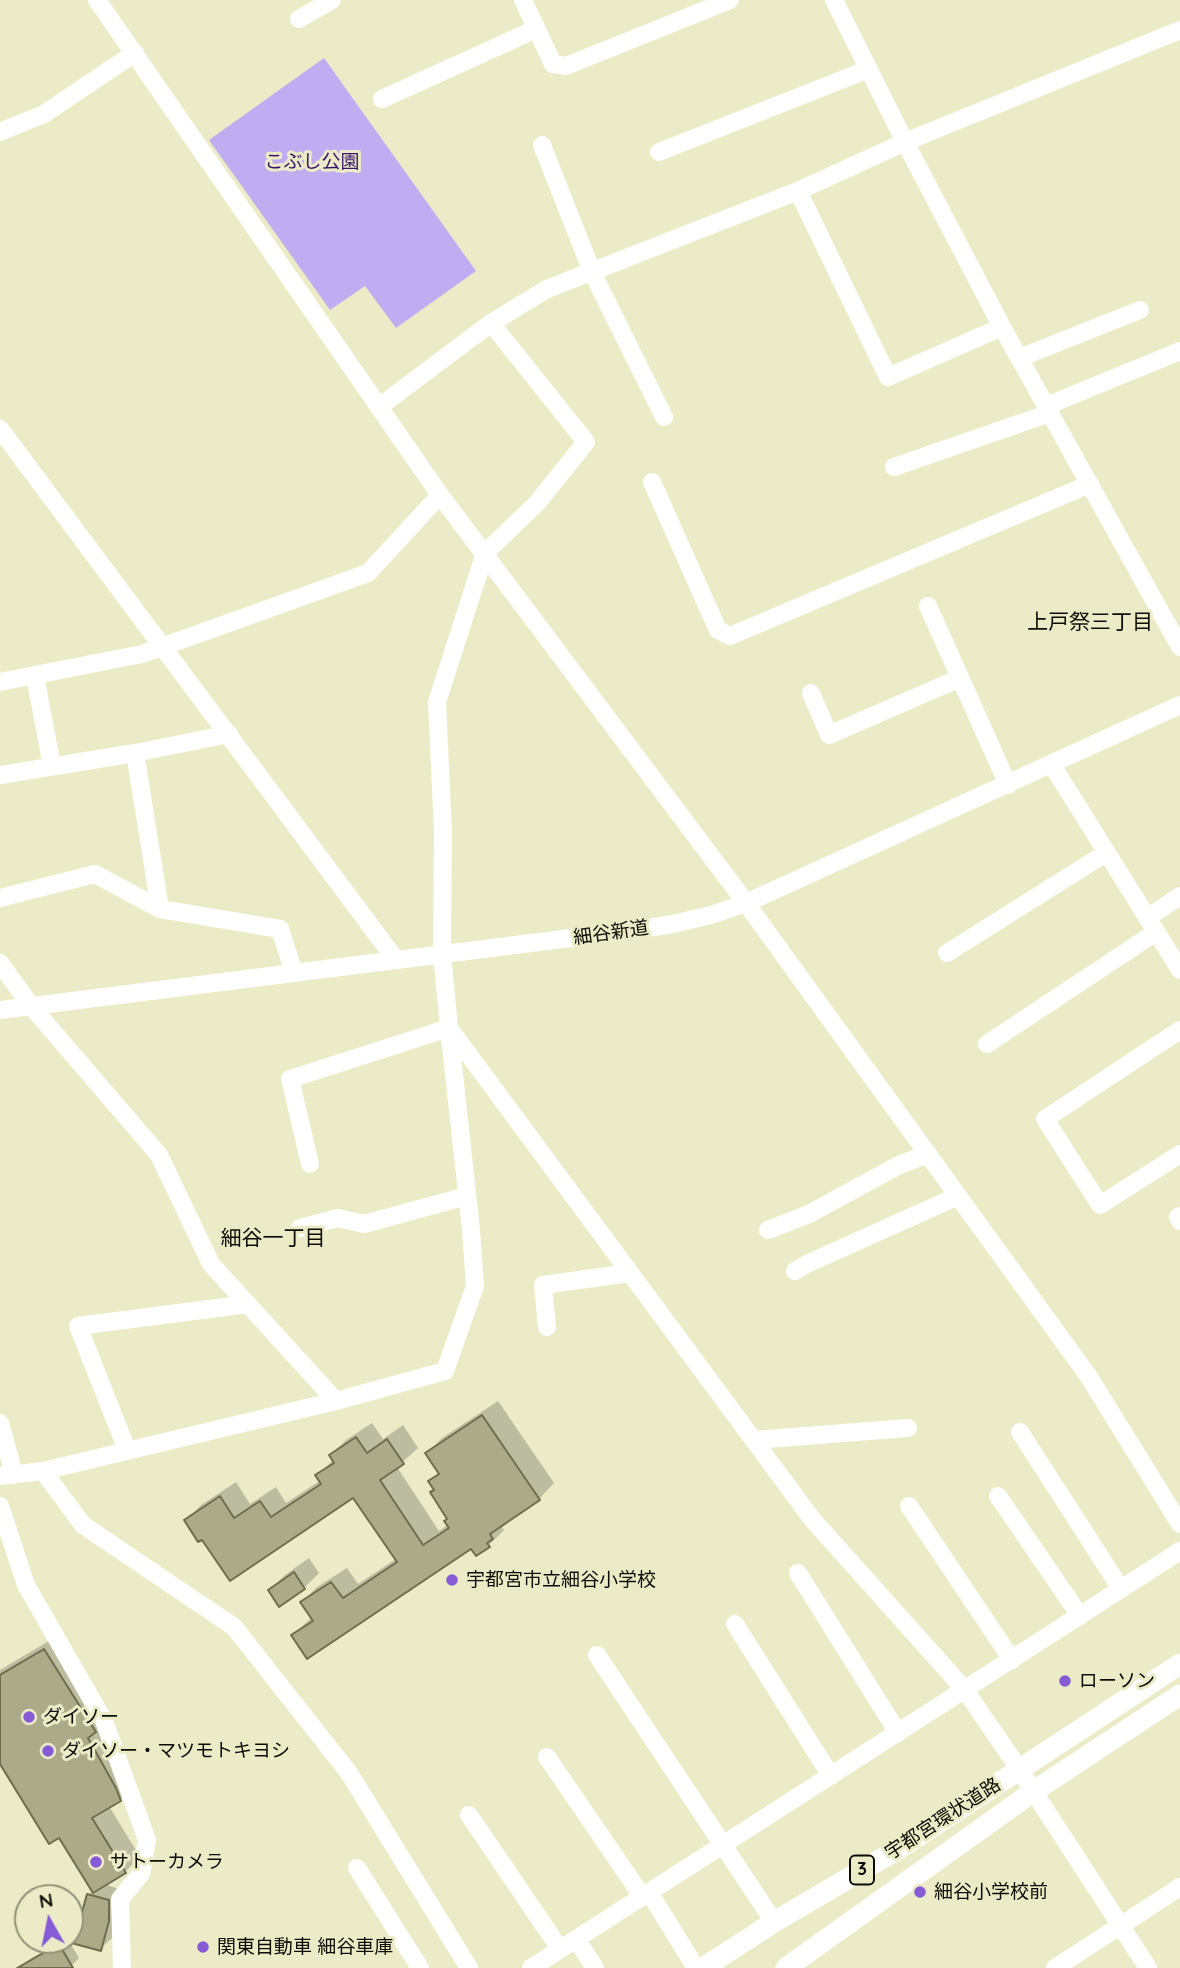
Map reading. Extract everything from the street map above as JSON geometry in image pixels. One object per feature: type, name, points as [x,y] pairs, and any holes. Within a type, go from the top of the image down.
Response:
[{"type":"main road","name":"宇都宮環状道路","points":[[703,1968],[774,1922],[900,1848],[1180,1664]]},
{"type":"main road","name":"宇都宮環状道路","points":[[795,1966],[1034,1791],[1180,1695]]},
{"type":"street","points":[[97,0],[440,495],[746,904],[1089,1377],[1180,1524]]},
{"type":"street","points":[[299,19],[332,0]]},
{"type":"street","points":[[523,0],[553,64],[565,66],[730,0]]},
{"type":"street","points":[[834,0],[1002,327],[1180,646]]},
{"type":"street","points":[[382,99],[537,29]]},
{"type":"street","points":[[379,407],[491,323],[547,289],[798,191],[905,142],[1180,30]]},
{"type":"street","points":[[0,132],[44,114],[135,53]]},
{"type":"street","points":[[659,152],[869,69]]},
{"type":"street","points":[[542,145],[592,271],[664,417]]},
{"type":"street","points":[[798,191],[888,377],[1002,327]]},
{"type":"street","points":[[1019,358],[1140,310]]},
{"type":"street","points":[[0,1423],[7,1475],[43,1471],[336,1401],[445,1371],[475,1286],[442,954],[443,832],[437,702],[485,553],[537,503],[586,442],[491,323]]},
{"type":"street","points":[[894,467],[1048,410],[1180,351]]},
{"type":"street","points":[[0,429],[396,960]]},
{"type":"street","points":[[652,482],[718,630],[730,636],[1090,484]]},
{"type":"street","points":[[0,682],[142,653],[368,573],[440,495]]},
{"type":"street","points":[[928,606],[1008,785]]},
{"type":"street","points":[[35,676],[51,765]]},
{"type":"street","points":[[811,693],[829,735],[960,678]]},
{"type":"street","name":"細谷新道","points":[[0,1010],[673,924],[711,915],[746,904],[1180,705]]},
{"type":"street","points":[[0,775],[135,753],[229,734]]},
{"type":"street","points":[[135,753],[160,909]]},
{"type":"street","points":[[1052,765],[1180,970]]},
{"type":"street","points":[[947,953],[1106,853]]},
{"type":"street","points":[[0,898],[95,874],[160,909],[280,929],[294,973]]},
{"type":"street","points":[[987,1044],[1151,925],[1180,896]]},
{"type":"street","points":[[0,964],[31,1006],[159,1155],[211,1264],[336,1401]]},
{"type":"street","points":[[310,1164],[290,1079],[449,1028]]},
{"type":"street","points":[[449,1028],[812,1519],[965,1690],[1034,1791],[1148,1968]]},
{"type":"street","points":[[1180,1030],[1045,1119],[1100,1205],[1180,1154]]},
{"type":"street","points":[[768,1230],[809,1214],[899,1165],[928,1154]]},
{"type":"street","points":[[300,1228],[338,1218],[364,1224],[467,1196]]},
{"type":"street","points":[[795,1271],[958,1196]]},
{"type":"street","points":[[547,1326],[542,1285],[630,1273]]},
{"type":"street","points":[[127,1450],[78,1326],[248,1304]]},
{"type":"street","points":[[754,1440],[908,1428]]},
{"type":"street","points":[[1020,1432],[1121,1589]]},
{"type":"street","points":[[43,1471],[82,1525],[234,1627],[349,1773],[469,1968]]},
{"type":"street","points":[[998,1496],[1080,1616]]},
{"type":"street","points":[[0,1506],[26,1585],[104,1721],[147,1840],[141,1874],[120,1899],[122,1968]]},
{"type":"street","points":[[909,1506],[1013,1660]]},
{"type":"street","points":[[531,1968],[1180,1551]]},
{"type":"street","points":[[799,1573],[898,1733]]},
{"type":"street","points":[[735,1624],[831,1776]]},
{"type":"street","points":[[597,1655],[774,1922]]},
{"type":"street","points":[[547,1756],[696,1968]]},
{"type":"street","points":[[469,1815],[560,1949]]},
{"type":"street","points":[[357,1868],[420,1968]]},
{"type":"street","points":[[1055,1968],[1180,1886]]},
{"type":"street","points":[[576,1939],[595,1968]]},
{"type":"green space","name":"こぶし公園","points":[[324,58],[476,271],[396,328],[365,286],[330,310],[209,140]]},
{"type":"building","points":[[482,1415],[540,1500],[490,1534],[493,1539],[487,1543],[490,1547],[476,1556],[471,1549],[307,1659],[291,1635],[313,1621],[300,1602],[331,1582],[343,1598],[397,1562],[353,1498],[230,1581],[202,1540],[198,1542],[184,1520],[220,1496],[234,1518],[260,1501],[271,1517],[321,1484],[315,1475],[334,1463],[329,1455],[356,1437],[367,1453],[387,1439],[404,1464],[380,1480],[423,1545],[449,1528],[444,1521],[447,1519],[430,1492],[434,1490],[428,1481],[439,1474],[425,1453]]},
{"type":"building","points":[[294,1572],[305,1589],[279,1607],[268,1590]]},
{"type":"building","name":"ダイソー・マツモトキヨシ","points":[[44,1649],[96,1732],[88,1738],[121,1801],[92,1818],[126,1873],[93,1893],[59,1838],[49,1844],[0,1764],[0,1675]]},
{"type":"building","points":[[87,1894],[109,1900],[109,1921],[101,1951],[84,1946],[84,1905]]},
{"type":"building","points":[[42,1954],[65,1954],[73,1968],[17,1968]]},
{"type":"place","name":"宇都宮市立細谷小学校","points":[[452,1580]]},
{"type":"place","name":"ローソン","points":[[1065,1681]]},
{"type":"place","name":"ダイソー","points":[[29,1717]]},
{"type":"place","name":"ダイソー・マツモトキヨシ","points":[[48,1751]]},
{"type":"place","name":"サトーカメラ","points":[[96,1862]]},
{"type":"place","name":"細谷小学校前","points":[[920,1892]]},
{"type":"place","name":"関東自動車 細谷車庫","points":[[203,1947]]},
{"type":"district","name":"上戸祭三丁目","points":[[1090,623]]},
{"type":"district","name":"細谷一丁目","points":[[273,1239]]}]
